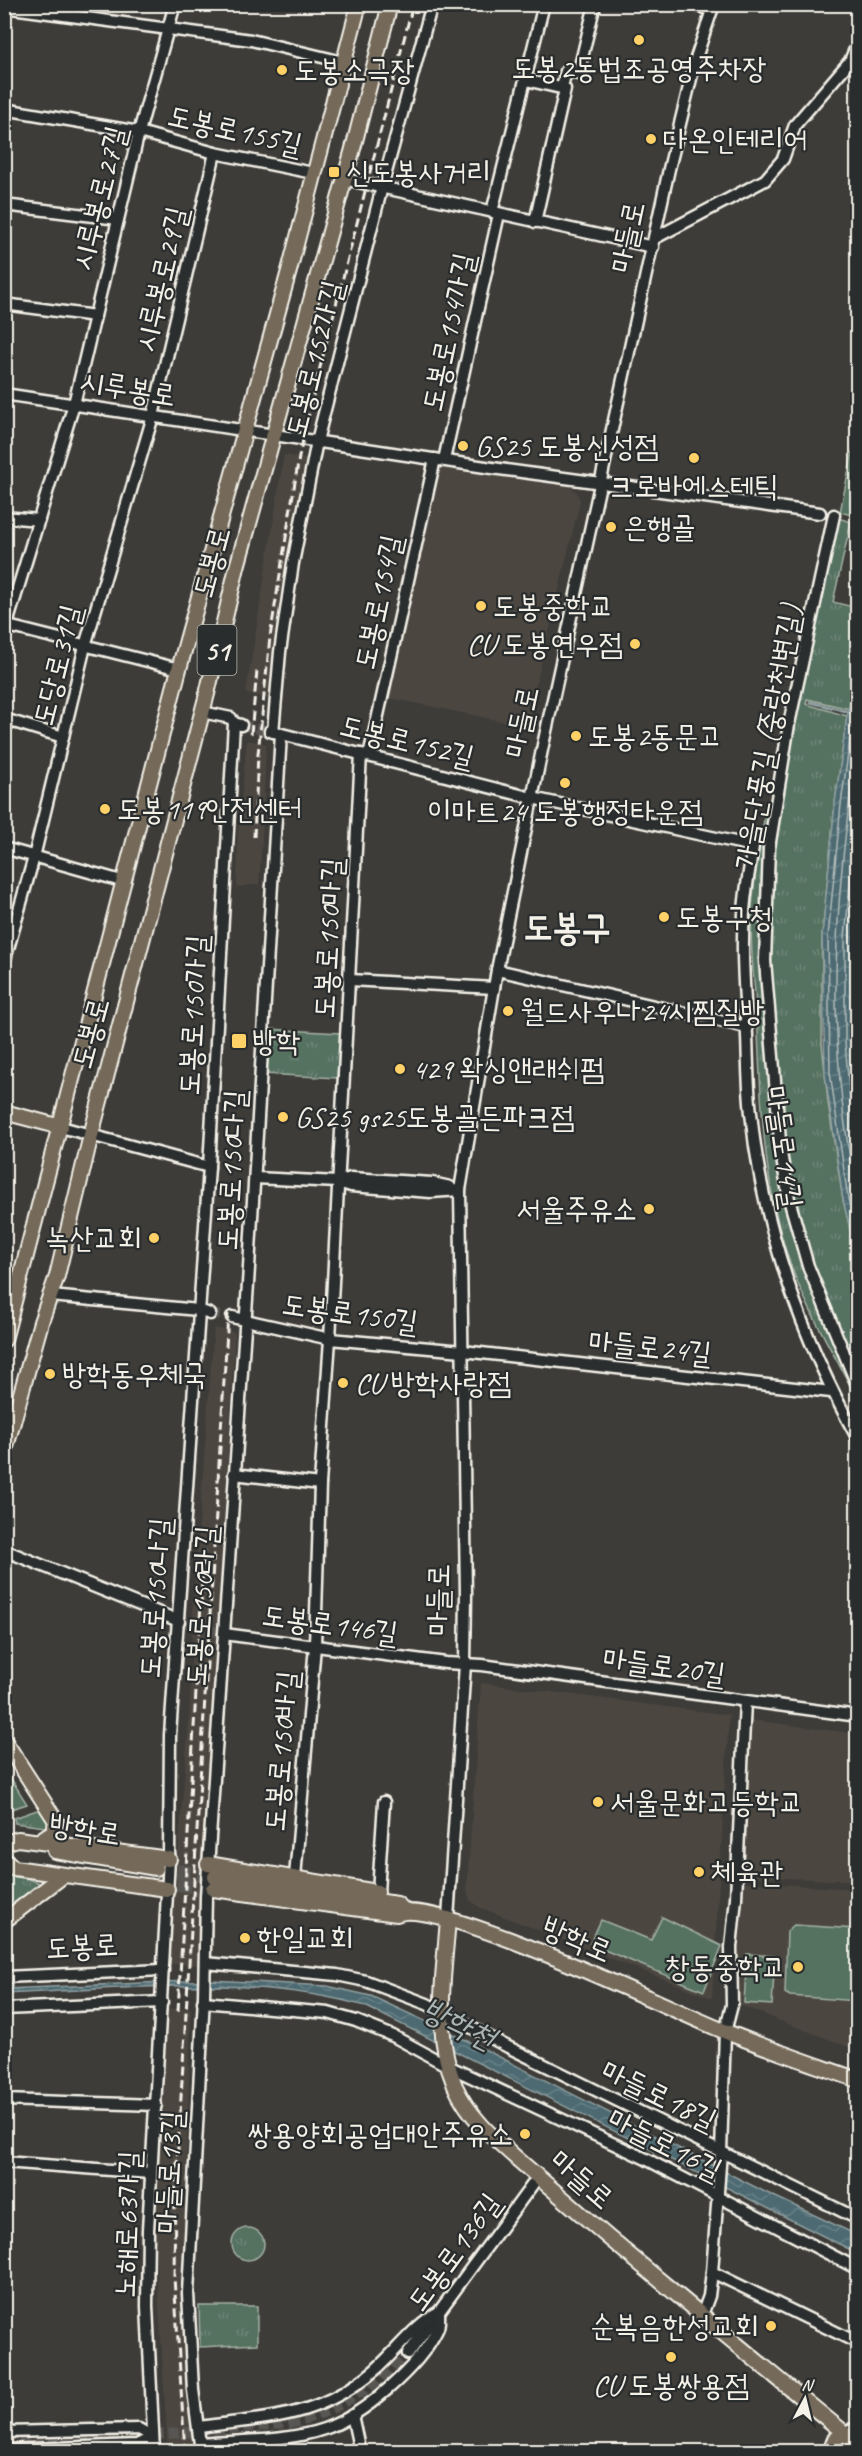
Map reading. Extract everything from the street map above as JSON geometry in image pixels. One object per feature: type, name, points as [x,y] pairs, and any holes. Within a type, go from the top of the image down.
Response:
[{"type":"main road","name":"도봉로","points":[[4,1340],[10,1292],[61,1127],[179,669],[359,4]]},
{"type":"main road","name":"도봉로","points":[[4,1454],[41,1322],[51,1296],[202,712],[237,567],[390,4]]},
{"type":"main road","points":[[4,1112],[61,1127]]},
{"type":"main road","points":[[4,1740],[56,1821],[54,1831],[39,1841]]},
{"type":"main road","points":[[5,1843],[18,1839],[169,1858]]},
{"type":"main road","name":"방학로","points":[[4,1859],[155,1875],[5,1843]]},
{"type":"main road","points":[[4,1859],[14,1868],[167,1889]]},
{"type":"main road","points":[[208,1864],[378,1892],[386,1907],[370,1916],[351,1915],[212,1887]]},
{"type":"main road","points":[[4,1921],[64,1875]]},
{"type":"main road","name":"방학로","points":[[212,1887],[386,1907],[397,1904],[404,1910],[448,1919],[557,1958],[725,2032],[858,2080]]},
{"type":"main road","name":"마들로","points":[[448,1919],[442,2017],[447,2062],[459,2094],[477,2120],[538,2177],[732,2342],[858,2444]]},
{"type":"main road","points":[[830,2451],[835,2439],[844,2433]]},
{"type":"street","name":"시루봉로27길","points":[[5,628],[74,404],[139,132],[175,4]]},
{"type":"street","name":"도봉로152가길","points":[[275,732],[280,652],[293,563],[317,441],[432,4]]},
{"type":"street","name":"도봉로154가길","points":[[440,460],[544,4]]},
{"type":"street","points":[[561,87],[566,71],[578,74],[594,4]]},
{"type":"street","points":[[690,4],[713,8]]},
{"type":"street","points":[[4,7],[251,40],[343,62]]},
{"type":"street","name":"마들로","points":[[448,1919],[465,1664],[460,1190],[497,970],[532,798],[693,69],[713,8]]},
{"type":"street","points":[[344,179],[535,222],[654,242],[765,180],[783,159],[795,125],[850,61],[858,42]]},
{"type":"street","points":[[526,80],[565,89],[535,222]]},
{"type":"street","name":"도봉로155길","points":[[4,110],[139,132],[215,153],[314,173]]},
{"type":"street","name":"시루봉로29길","points":[[153,416],[215,153]]},
{"type":"street","points":[[4,205],[118,219]]},
{"type":"street","points":[[4,304],[95,316]]},
{"type":"street","name":"시루봉로","points":[[4,394],[245,430]]},
{"type":"street","name":"도당로31길","points":[[4,963],[34,857],[85,646],[153,416]]},
{"type":"street","points":[[245,430],[440,460],[820,513]]},
{"type":"street","name":"도봉로154길","points":[[365,755],[440,460]]},
{"type":"street","name":"가을단풍길 (중랑천변길)","points":[[834,515],[789,723],[769,848],[765,961],[781,1153],[789,1199],[808,1266],[858,1387]]},
{"type":"street","points":[[4,517],[39,520]]},
{"type":"street","points":[[5,628],[179,669]]},
{"type":"street","name":"도봉로150가길","points":[[198,1310],[238,724],[231,718],[202,712]]},
{"type":"street","points":[[4,719],[63,737]]},
{"type":"street","name":"도봉로152길","points":[[275,732],[532,798]]},
{"type":"street","name":"도봉로150다길","points":[[244,1320],[255,1178],[275,732]]},
{"type":"street","name":"도봉로150마길","points":[[330,1339],[365,755]]},
{"type":"street","name":"마들로","points":[[532,798],[753,846]]},
{"type":"street","name":"마들로14길","points":[[753,846],[743,921],[746,1027],[751,1114],[763,1192],[773,1238],[788,1284],[831,1392],[858,1439]]},
{"type":"street","points":[[4,848],[125,882]]},
{"type":"street","points":[[497,970],[746,1027]]},
{"type":"street","points":[[350,980],[494,988]]},
{"type":"street","points":[[61,1127],[209,1167]]},
{"type":"street","points":[[255,1178],[338,1182],[351,1186],[431,1192],[460,1190]]},
{"type":"street","points":[[51,1296],[198,1310],[210,1314]]},
{"type":"street","name":"도봉로150나길","points":[[167,1889],[170,1735],[198,1310]]},
{"type":"street","name":"도봉로150길","points":[[232,1317],[330,1339],[463,1351]]},
{"type":"street","name":"도봉로150라길","points":[[212,1887],[208,1864],[244,1320]]},
{"type":"street","name":"도봉로150바길","points":[[295,1877],[315,1646],[320,1484],[330,1339]]},
{"type":"street","name":"마들로24길","points":[[463,1351],[831,1392]]},
{"type":"street","points":[[234,1474],[320,1484]]},
{"type":"street","points":[[4,1550],[179,1621]]},
{"type":"street","name":"도봉로146길","points":[[224,1634],[465,1664]]},
{"type":"street","name":"마들로20길","points":[[465,1664],[858,1716]]},
{"type":"street","points":[[702,2315],[709,2296],[712,2272],[721,2156],[725,2032],[732,2005],[731,1947],[736,1898],[745,1701]]},
{"type":"street","points":[[378,1892],[384,1802]]},
{"type":"street","name":"마들로13길","points":[[201,2448],[193,2390],[188,2293],[204,1978],[212,1887]]},
{"type":"street","points":[[163,1973],[167,1889]]},
{"type":"street","points":[[205,1963],[337,1975],[366,1981],[442,2017]]},
{"type":"street","name":"도봉로","points":[[4,1977],[163,1973]]},
{"type":"street","name":"노해로63가길","points":[[154,2451],[147,2306],[151,2173],[163,1973]]},
{"type":"street","name":"도봉로","points":[[4,2009],[162,2000]]},
{"type":"street","points":[[203,2000],[328,2013],[393,2036],[447,2062]]},
{"type":"street","name":"마들로18길","points":[[442,2017],[508,2047],[721,2156],[858,2219]]},
{"type":"street","name":"마들로16길","points":[[447,2062],[718,2195],[858,2269]]},
{"type":"street","points":[[4,2100],[156,2105]]},
{"type":"street","points":[[4,2162],[151,2173]]},
{"type":"street","name":"도봉로136길","points":[[408,2354],[538,2177]]},
{"type":"street","points":[[712,2272],[858,2343]]},
{"type":"street","points":[[199,2427],[284,2417],[317,2406],[354,2386],[402,2345],[425,2319],[440,2312]]},
{"type":"street","points":[[201,2448],[324,2429],[352,2415],[400,2377],[420,2355],[438,2329],[440,2312]]},
{"type":"street","points":[[352,2415],[360,2451]]},
{"type":"street","points":[[284,2417],[279,2422],[279,2427],[288,2436]]},
{"type":"street","points":[[844,2433],[858,2426]]},
{"type":"street","points":[[4,2432],[139,2429],[153,2437]]},
{"type":"street","points":[[4,2450],[137,2445],[153,2437]]},
{"type":"shaded area","points":[[284,455],[306,459],[268,698],[246,694]]},
{"type":"shaded area","name":"도봉중학교","points":[[441,468],[570,486],[577,493],[580,501],[526,726],[386,697],[434,474]]},
{"type":"shaded area","points":[[247,740],[266,744],[262,841],[259,884],[237,887],[238,833]]},
{"type":"shaded area","points":[[214,1328],[235,1332],[198,1965],[169,1964],[190,1709],[193,1607]]},
{"type":"shaded area","name":"서울문화고등학교","points":[[481,1683],[729,1715],[712,1998],[479,1907],[470,1900],[467,1889]]},
{"type":"shaded area","points":[[751,1720],[857,1734],[857,1881],[741,1876]]},
{"type":"shaded area","name":"창동중학교","points":[[740,1882],[857,1889],[857,2050],[737,2004]]},
{"type":"shaded area","points":[[191,2008],[182,2301],[193,2451],[168,2452],[155,2240],[168,2009]]},
{"type":"shaded area","points":[[4,2255],[11,2256],[8,2427],[4,2427]]},
{"type":"green space","points":[[857,431],[857,486],[852,515],[840,512]]},
{"type":"green space","points":[[838,518],[851,522],[833,602],[857,608],[857,670],[850,709],[807,699],[806,704],[847,716],[835,803],[822,936],[822,1043],[828,1103],[843,1200],[857,1257],[857,1399],[796,1278],[774,1204],[765,1148],[751,940],[754,883],[767,802],[778,804]]},
{"type":"green space","points":[[267,1029],[340,1033],[337,1078],[264,1074]]},
{"type":"green space","points":[[5,1769],[27,1804],[4,1811]]},
{"type":"green space","points":[[43,1808],[50,1823],[45,1827],[15,1823],[14,1818]]},
{"type":"green space","points":[[4,1875],[29,1879],[42,1884],[4,1915]]},
{"type":"green space","points":[[662,1917],[722,1946],[704,1991],[590,1944],[601,1920],[651,1940]]},
{"type":"green space","points":[[794,1925],[857,1929],[857,2001],[790,1996],[785,1993],[787,1931]]},
{"type":"green space","points":[[747,1954],[775,1956],[772,2005],[744,2003]]},
{"type":"green space","points":[[248,2228],[259,2233],[264,2244],[259,2255],[248,2260],[237,2255],[232,2244],[237,2233]]},
{"type":"green space","points":[[199,2306],[257,2306],[257,2344],[200,2347]]},
{"type":"water","points":[[857,670],[858,1257],[843,1200],[825,1074],[822,936],[835,803],[847,716]]},
{"type":"water","points":[[211,1980],[327,1986],[371,1996],[470,2042],[765,2192],[857,2235],[857,2253],[365,2006],[321,1996],[231,1986],[140,1987],[5,1994],[5,1989]]},
{"type":"waterway","points":[[810,702],[858,714]]},
{"type":"tunnel","points":[[241,725],[270,731]]},
{"type":"tunnel","points":[[210,1314],[232,1317]]},
{"type":"tunnel","points":[[179,1621],[224,1634]]},
{"type":"tunnel","points":[[156,1868],[215,1877]]},
{"type":"tunnel","points":[[156,1881],[213,1889]]},
{"type":"tunnel","points":[[4,2444],[117,2438],[287,2424],[321,2414],[352,2398],[381,2378],[408,2354]]},
{"type":"railway","points":[[254,837],[258,754],[270,637],[299,457],[413,4]]},
{"type":"railway","points":[[251,734],[257,671]]},
{"type":"railway","points":[[185,2452],[174,2277],[175,2197],[228,1314]]},
{"type":"railway","points":[[178,2011],[204,1550]]},
{"type":"place","name":"도봉2동법조공영주차장","points":[[639,40]]},
{"type":"place","name":"도봉소극장","points":[[282,70]]},
{"type":"place","name":"다온인테리어","points":[[651,139]]},
{"type":"place","name":"신도봉사거리","points":[[334,172]]},
{"type":"place","name":"GS25 도봉신성점","points":[[463,446]]},
{"type":"place","name":"크로바에스테틱","points":[[694,458]]},
{"type":"place","name":"은행골","points":[[611,527]]},
{"type":"place","name":"도봉중학교","points":[[481,606]]},
{"type":"place","name":"CU 도봉연우점","points":[[635,644]]},
{"type":"place","name":"도봉2동문고","points":[[576,736]]},
{"type":"place","name":"이마트24 도봉행정타운점","points":[[565,783]]},
{"type":"place","name":"도봉119안전센터","points":[[105,809]]},
{"type":"place","name":"도봉구청","points":[[664,917]]},
{"type":"place","name":"월드사우나24시찜질방","points":[[508,1011]]},
{"type":"place","name":"방학","points":[[239,1041]]},
{"type":"place","name":"429 왁싱앤래쉬펌","points":[[400,1069]]},
{"type":"place","name":"GS25 gs25도봉골든파크점","points":[[283,1117]]},
{"type":"place","name":"서울주유소","points":[[649,1209]]},
{"type":"place","name":"녹산교회","points":[[154,1238]]},
{"type":"place","name":"방학동우체국","points":[[50,1374]]},
{"type":"place","name":"CU 방학사랑점","points":[[343,1383]]},
{"type":"place","name":"서울문화고등학교","points":[[598,1802]]},
{"type":"place","name":"체육관","points":[[699,1872]]},
{"type":"place","name":"한일교회","points":[[245,1938]]},
{"type":"place","name":"창동중학교","points":[[798,1967]]},
{"type":"place","name":"쌍용양회공업대안주유소","points":[[525,2134]]},
{"type":"place","name":"순복음한성교회","points":[[771,2326]]},
{"type":"place","name":"CU 도봉쌍용점","points":[[671,2357]]},
{"type":"district","name":"도봉구","points":[[567,926]]},
{"type":"water label","name":"방학천","points":[[459,2023]]}]
